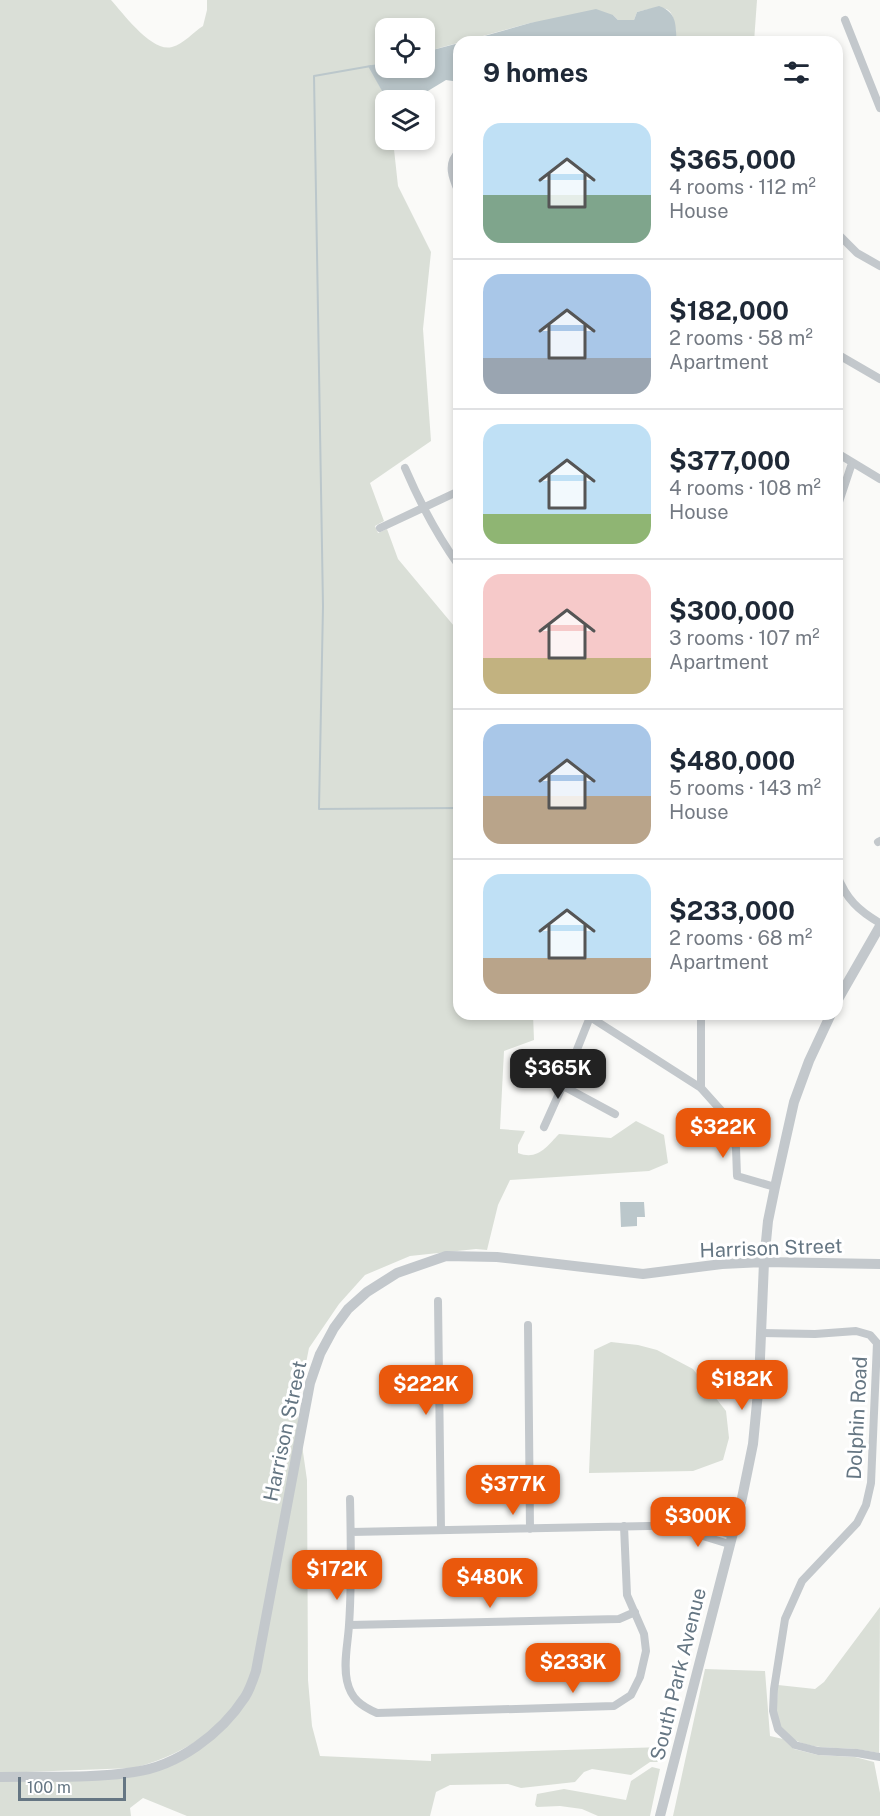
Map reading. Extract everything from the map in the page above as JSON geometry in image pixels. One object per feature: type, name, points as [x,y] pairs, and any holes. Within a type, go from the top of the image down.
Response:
[{"type":"street","points":[[845,20],[880,108]]},
{"type":"street","points":[[453,162],[453,180]]},
{"type":"street","points":[[843,239],[857,253],[880,266]]},
{"type":"street","points":[[843,357],[880,379]]},
{"type":"street","points":[[843,457],[880,479]]},
{"type":"street","points":[[843,490],[852,463]]},
{"type":"street","points":[[405,468],[423,507],[453,557]]},
{"type":"street","points":[[380,528],[453,494]]},
{"type":"street","points":[[843,890],[853,905],[880,925],[843,990]]},
{"type":"street","points":[[544,1127],[588,1020]]},
{"type":"street","points":[[596,1020],[701,1088],[728,1118],[736,1148],[737,1176],[775,1188]]},
{"type":"street","points":[[701,1020],[701,1088]]},
{"type":"street","name":"South Park Avenue","points":[[660,1816],[742,1498],[753,1444],[768,1221],[794,1102],[809,1061],[828,1020]]},
{"type":"street","points":[[515,1060],[615,1114]]},
{"type":"street","name":"Harrison Street","points":[[0,1777],[134,1773],[155,1767],[195,1747],[212,1734],[236,1709],[247,1695],[258,1660],[310,1383],[320,1354],[334,1328],[348,1310],[367,1292],[397,1273],[446,1256],[497,1257],[643,1274],[722,1264],[764,1262],[880,1264]]},
{"type":"street","points":[[438,1301],[441,1529]]},
{"type":"street","points":[[528,1325],[530,1529]]},
{"type":"street","name":"Dolphin Road","points":[[761,1333],[815,1334],[856,1331],[870,1335],[877,1343],[871,1483],[866,1505],[857,1523],[802,1581],[785,1619],[774,1689],[773,1711],[778,1730],[795,1745],[818,1751],[880,1757]]},
{"type":"street","points":[[350,1499],[349,1625],[345,1666],[352,1696],[362,1707],[377,1713],[614,1706],[631,1695],[646,1651],[644,1634],[627,1595],[624,1526]]},
{"type":"street","points":[[351,1532],[700,1526],[731,1540]]},
{"type":"street","points":[[349,1625],[619,1620],[635,1612]]},
{"type":"shaded area","points":[[0,0],[111,0],[147,38],[164,47],[172,47],[203,26],[207,0],[757,0],[754,36],[676,36],[672,15],[669,11],[658,8],[637,12],[634,20],[618,20],[613,15],[530,23],[483,36],[453,36],[453,44],[435,49],[435,18],[375,18],[375,64],[369,66],[382,90],[375,90],[375,150],[394,150],[398,186],[431,252],[423,329],[431,441],[370,483],[384,521],[375,526],[378,533],[387,529],[398,559],[453,625],[453,1020],[533,1020],[534,1040],[504,1051],[500,1129],[525,1131],[518,1145],[518,1153],[537,1154],[559,1134],[611,1138],[636,1121],[664,1135],[668,1163],[649,1171],[510,1180],[498,1205],[487,1250],[476,1249],[410,1256],[365,1275],[339,1304],[309,1348],[297,1408],[299,1422],[252,1670],[244,1692],[224,1719],[211,1731],[165,1758],[133,1768],[0,1773]]},
{"type":"shaded area","points":[[659,6],[670,12],[673,16],[676,36],[484,36],[530,23],[596,9],[613,15],[618,20],[634,20],[637,12]]},
{"type":"shaded area","points":[[453,45],[453,81],[446,80],[430,90],[381,90],[368,66],[375,64],[375,78],[435,78],[435,49]]},
{"type":"shaded area","points":[[620,1202],[644,1202],[645,1217],[637,1217],[637,1226],[621,1227]]},
{"type":"shaded area","points":[[611,1342],[657,1350],[693,1369],[726,1411],[729,1438],[723,1460],[693,1471],[589,1473],[594,1350]]},
{"type":"shaded area","points":[[302,1445],[307,1480],[308,1680],[312,1726],[320,1756],[431,1761],[431,1754],[664,1747],[661,1762],[650,1762],[631,1775],[592,1769],[584,1772],[575,1782],[521,1788],[508,1784],[450,1785],[436,1792],[430,1816],[187,1816],[143,1798],[130,1808],[131,1816],[0,1816],[0,1781],[93,1779],[177,1762],[250,1698]]},
{"type":"shaded area","points":[[880,1607],[879,1753],[815,1746],[787,1735],[781,1727],[777,1712],[778,1685],[815,1689],[824,1682]]},
{"type":"shaded area","points":[[705,1669],[765,1671],[770,1736],[783,1739],[794,1749],[818,1755],[855,1757],[874,1762],[880,1793],[880,1816],[673,1816]]},
{"type":"shaded area","points":[[652,1767],[660,1769],[650,1816],[598,1816],[582,1809],[560,1806],[537,1807],[535,1805],[537,1794],[564,1789],[626,1800],[631,1781]]},
{"type":"waterway","points":[[371,66],[314,76],[323,606],[319,809],[453,808]]}]
